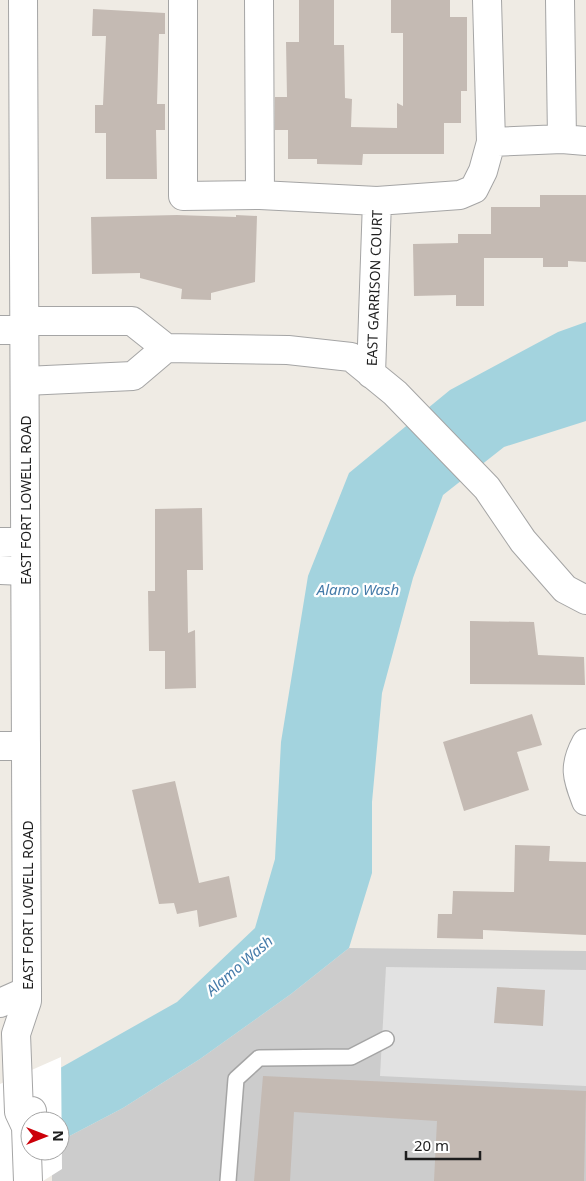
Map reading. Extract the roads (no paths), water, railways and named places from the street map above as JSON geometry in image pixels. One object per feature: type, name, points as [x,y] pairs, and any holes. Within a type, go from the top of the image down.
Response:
[{"type":"street","name":"EAST FORT LOWELL ROAD","points":[[23,0],[16,327],[25,381],[13,542],[13,746],[27,996],[34,1020],[19,1112],[26,1126],[28,1181]]},
{"type":"street","points":[[183,0],[183,196],[260,195],[377,201]]},
{"type":"street","points":[[259,0],[260,195]]},
{"type":"street","name":"EAST GARRISON COURT","points":[[371,374],[377,201],[460,195],[474,189],[483,171],[491,142],[487,0]]},
{"type":"street","points":[[491,142],[574,140],[560,0]]},
{"type":"street","points":[[16,327],[132,321],[166,348],[288,350],[351,357],[395,393],[487,488],[523,541],[565,588],[586,600]]},
{"type":"street","points":[[25,381],[133,376],[166,348]]},
{"type":"street","points":[[586,744],[578,757],[577,775],[586,801]]},
{"type":"street","points":[[0,1003],[27,996]]},
{"type":"lane","points":[[228,1181],[236,1079],[259,1058],[352,1057],[386,1038]]},
{"type":"water","name":"Alamo Wash","points":[[586,322],[586,421],[504,447],[443,495],[413,578],[382,693],[372,802],[372,873],[349,948],[291,994],[200,1059],[123,1108],[70,1136],[70,1111],[28,1111],[0,1102],[177,1002],[255,928],[275,859],[281,742],[308,576],[349,473],[450,390],[558,332]]}]
